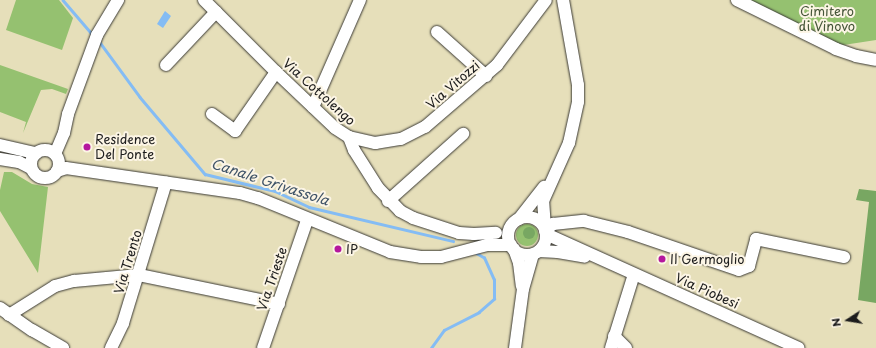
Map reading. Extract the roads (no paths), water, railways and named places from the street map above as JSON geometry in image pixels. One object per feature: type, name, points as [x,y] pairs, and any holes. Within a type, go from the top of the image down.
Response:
[{"type":"street","points":[[48,161],[64,133],[68,114],[96,38],[118,0]]},
{"type":"street","points":[[314,107],[360,0]]},
{"type":"street","name":"Via Vitozzi","points":[[349,137],[375,143],[401,139],[414,134],[425,127],[486,76],[546,0]]},
{"type":"street","points":[[515,348],[523,290],[536,252],[543,246],[545,231],[543,201],[569,142],[578,102],[578,85],[563,0]]},
{"type":"street","points":[[737,0],[836,49],[856,56],[876,60]]},
{"type":"street","points":[[166,66],[210,4]]},
{"type":"street","name":"Via Cottolengo","points":[[210,4],[276,72],[335,128],[349,137],[354,150],[378,188],[388,201],[400,211],[413,218],[459,233],[496,233]]},
{"type":"street","points":[[437,32],[486,76]]},
{"type":"street","points":[[212,114],[235,131],[276,72]]},
{"type":"street","points":[[388,201],[462,134]]},
{"type":"street","points":[[0,145],[48,161],[166,182],[240,193],[258,198],[307,220],[390,252],[421,257],[441,257],[487,244],[513,247],[523,254],[536,252]]},
{"type":"street","points":[[0,159],[19,162],[48,161]]},
{"type":"street","points":[[523,290],[519,263],[509,234],[517,221],[554,175]]},
{"type":"street","name":"Via Trento","points":[[111,348],[123,323],[139,275],[166,182]]},
{"type":"street","points":[[421,257],[463,245],[496,233],[517,221],[531,218],[541,223],[545,231]]},
{"type":"street","name":"Via Trieste","points":[[263,348],[307,220]]},
{"type":"street","points":[[545,231],[553,224],[584,221],[628,232],[739,270],[748,266],[756,239],[844,257]]},
{"type":"street","name":"Via Piobesi","points":[[545,231],[604,261],[798,348]]},
{"type":"street","name":"Via Piobesi","points":[[536,252],[558,252],[604,261]]},
{"type":"street","points":[[611,348],[634,274]]},
{"type":"street","points":[[5,311],[55,286],[74,281],[139,275],[161,278],[279,304]]},
{"type":"street","points":[[5,311],[63,348]]},
{"type":"street","points":[[614,336],[626,348]]},
{"type":"water","points":[[165,11],[171,16],[163,28],[157,24]]},
{"type":"waterway","name":"Canale Grivassola","points":[[63,0],[93,35]]},
{"type":"waterway","name":"Canale Grivassola","points":[[99,41],[140,97],[205,174],[275,191],[309,207],[453,241]]},
{"type":"waterway","name":"Canale Grivassola","points":[[431,348],[444,330],[479,312],[494,299],[494,280],[484,258],[477,254]]},
{"type":"place","name":"Residence Del Ponte","points":[[87,147]]},
{"type":"place","name":"IP","points":[[338,249]]},
{"type":"place","name":"Il Germoglio","points":[[662,259]]},
{"type":"park label","name":"Cimitero di Vinovo","points":[[827,20]]}]
